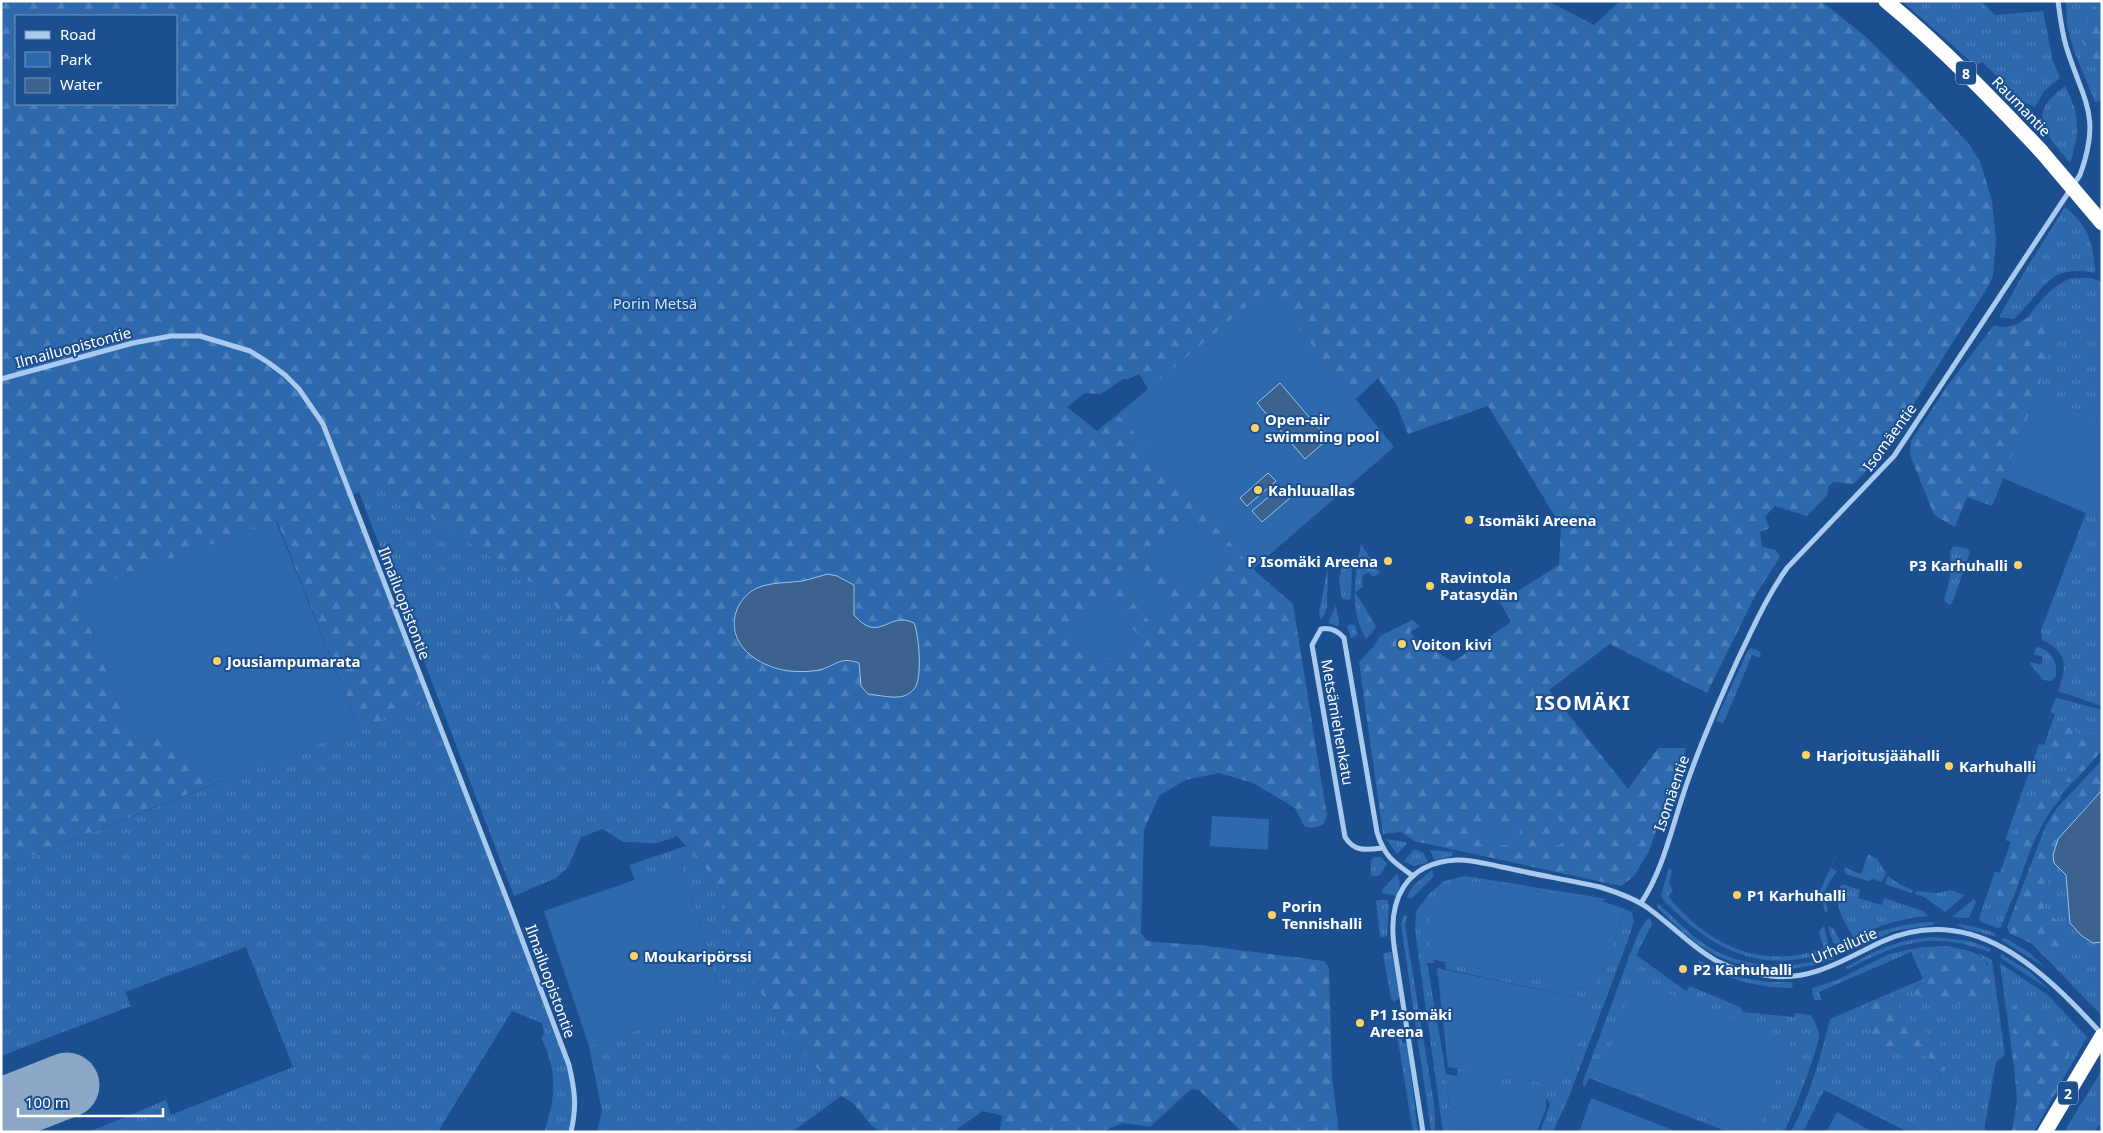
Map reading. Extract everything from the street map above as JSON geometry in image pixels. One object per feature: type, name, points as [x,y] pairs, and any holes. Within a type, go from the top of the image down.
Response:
[{"type":"highway","name":"Raumantie","points":[[1886,1],[1913,23],[1971,78],[2041,151],[2102,223]]},
{"type":"highway","name":"2","points":[[2055,1132],[2097,1057],[2102,1035]]},
{"type":"highway","name":"2","points":[[2045,1132],[2097,1057]]},
{"type":"street","name":"Isomäentie","points":[[1641,903],[1648,892],[1661,860],[1702,739],[1774,586],[1787,568],[1894,456],[2080,175],[2090,136],[2090,120],[2083,90],[2062,30],[2058,1]]},
{"type":"street","name":"Ilmailuopistontie","points":[[1,380],[133,343],[171,336],[200,336],[250,351],[284,374],[299,389],[323,424],[569,1065],[575,1091],[575,1114],[571,1132]]},
{"type":"street","name":"Metsämiehenkatu","points":[[1382,848],[1358,849],[1352,847],[1345,837],[1312,645],[1321,630],[1327,628],[1339,633],[1344,638],[1376,824],[1382,848],[1394,863],[1413,876]]},
{"type":"street","name":"Urheilutie","points":[[1413,876],[1422,868],[1432,863],[1457,859],[1600,887],[1641,903],[1700,952],[1723,966],[1772,977],[1803,976],[1831,967],[1883,941],[1912,933],[1945,930],[1970,935],[2005,949],[2031,965],[2062,991],[2102,1035]]},
{"type":"street","points":[[1413,876],[1396,900],[1392,917],[1392,933],[1423,1132]]},
{"type":"green space","name":"Porin Metsä","points":[[1,1],[1548,1],[1594,25],[1620,1],[1821,1],[1866,37],[1913,83],[1968,143],[1980,161],[1992,201],[1996,240],[1993,276],[1986,290],[1889,443],[1869,468],[1853,484],[1833,482],[1828,487],[1828,494],[1807,516],[1775,506],[1765,517],[1770,528],[1760,532],[1762,547],[1776,550],[1780,557],[1756,594],[1707,693],[1610,644],[1549,690],[1628,789],[1658,748],[1686,748],[1649,851],[1634,876],[1621,886],[1414,841],[1402,832],[1383,834],[1359,662],[1380,636],[1412,620],[1420,626],[1410,632],[1414,637],[1453,662],[1511,622],[1500,602],[1559,565],[1561,526],[1488,406],[1408,434],[1396,404],[1378,378],[1356,399],[1340,391],[1253,569],[1293,604],[1327,816],[1323,825],[1311,828],[1304,826],[1295,808],[1253,783],[1219,773],[1185,780],[1159,796],[1144,830],[1141,933],[1147,941],[1208,946],[1324,961],[1329,968],[1332,1078],[1339,1132],[1242,1132],[1199,1090],[1191,1089],[1150,1127],[1123,1123],[1101,1132],[999,1132],[1003,1116],[983,1111],[953,1132],[881,1132],[872,1126],[853,1103],[841,1096],[792,1040],[748,974],[738,937],[707,870],[677,836],[619,703],[546,592],[417,509],[384,483],[351,495],[429,700],[359,729],[277,521],[77,593],[133,740],[160,731],[214,784],[1,868]],"holes":[[[1139,374],[1148,389],[1097,431],[1067,407],[1085,393],[1101,394],[1123,379],[1129,379]],[[1187,515],[1227,560],[1186,595],[1146,550]],[[828,574],[848,581],[855,592],[854,615],[859,621],[870,627],[880,627],[898,619],[912,691],[891,695],[861,676],[859,663],[846,659],[838,662],[736,639],[733,626],[734,616],[771,584],[803,581]],[[1102,594],[1137,634],[1098,666]]]},
{"type":"green space","points":[[1902,1],[1981,1],[1995,15],[2043,11],[2053,61],[2060,78],[2044,91],[2035,107],[2011,94],[2008,98],[2004,93],[2004,83],[1982,62],[1976,66]]},
{"type":"green space","points":[[2066,1],[2102,1],[2102,100],[2095,102],[2074,51],[2067,25]]},
{"type":"green space","points":[[2093,6],[2102,11],[2102,79],[2080,37]]},
{"type":"green space","points":[[2065,86],[2074,106],[2077,124],[2076,142],[2070,163],[2047,133],[2042,116],[2045,106]]},
{"type":"green space","points":[[2065,207],[2085,228],[2093,252],[2095,273],[2066,272],[2056,276],[2047,282],[2014,319],[1999,317],[2026,269]]},
{"type":"green space","points":[[2071,278],[2091,278],[2102,282],[2102,422],[2038,392],[2054,324],[2027,318],[2052,290]]},
{"type":"green space","name":"Open-air swimming pool","points":[[1267,289],[1394,447],[1253,569],[1118,415]]},
{"type":"green space","points":[[2027,318],[2054,324],[2038,392],[1992,506],[1967,497],[1955,527],[1934,515],[1910,455],[1911,441],[1948,385],[1994,325],[2012,326]]},
{"type":"green space","points":[[2038,392],[2102,422],[2102,520],[2003,478]]},
{"type":"green space","points":[[384,483],[417,509],[546,592],[619,703],[677,836],[658,843],[623,842],[603,829],[581,837],[568,867],[556,878],[514,896],[359,492]]},
{"type":"green space","points":[[2086,513],[2102,520],[2102,706],[2058,691],[2063,675],[2063,661],[2057,650],[2042,640],[2041,630]]},
{"type":"green space","points":[[1187,515],[1227,560],[1186,596],[1146,550]]},
{"type":"green space","name":"Jousiampumarata","points":[[276,521],[359,729],[214,784],[160,731],[133,740],[77,593]]},
{"type":"green space","points":[[1361,544],[1380,573],[1373,577],[1369,572],[1362,576],[1363,587],[1355,592]]},
{"type":"green space","points":[[1954,546],[1968,549],[1970,553],[1952,603],[1949,605],[1944,600],[1950,579],[1950,551]]},
{"type":"green space","points":[[1344,559],[1352,564],[1351,598],[1349,600],[1342,599],[1339,580]]},
{"type":"green space","points":[[1135,560],[1174,605],[1152,624],[1112,579]]},
{"type":"green space","points":[[1328,566],[1327,607],[1322,620],[1319,613]]},
{"type":"green space","points":[[1355,592],[1376,626],[1366,639],[1361,628],[1357,616]]},
{"type":"green space","points":[[1102,594],[1137,634],[1098,667],[1063,627]]},
{"type":"green space","points":[[1336,605],[1339,624],[1338,626],[1328,623]]},
{"type":"green space","points":[[1352,624],[1355,626],[1357,633],[1356,636],[1351,638],[1347,626]]},
{"type":"green space","points":[[2039,647],[2048,652],[2055,661],[2056,676],[2052,681],[2043,680],[2030,664],[2031,662],[2041,665],[2043,657],[2034,654],[2036,648]]},
{"type":"green space","points":[[1751,648],[1759,651],[1761,654],[1759,658],[1752,655],[1723,724],[1716,720],[1748,650]]},
{"type":"green space","points":[[2058,698],[2102,710],[2102,750],[2065,790],[2047,814],[2027,855],[2001,927],[1998,928],[1981,922],[1979,918],[1995,871],[2000,873],[2011,842],[2005,840],[2039,744],[2044,745],[2055,714],[2050,712],[2055,699]]},
{"type":"green space","points":[[429,700],[569,1068],[575,1091],[571,1132],[544,1132],[553,1095],[553,1073],[547,1050],[541,1038],[544,1033],[542,1023],[512,1011],[440,1128],[440,1132],[89,1132],[166,1100],[171,1115],[293,1067],[246,947],[125,992],[131,1006],[1,1056],[1,868]]},
{"type":"green space","points":[[2063,728],[2073,728],[2080,737],[2095,733],[2101,738],[2102,750],[2074,782],[2061,781],[2056,783],[2051,781],[2053,777],[2065,770],[2065,763],[2049,767],[2043,775],[2037,774],[2034,769],[2041,761],[2049,758],[2052,744]]},
{"type":"green space","points":[[2102,760],[2102,790],[2089,803],[2053,855],[2054,863],[2048,879],[2044,911],[2061,923],[2072,947],[2062,958],[2046,958],[2031,943],[2009,933],[2007,927],[2046,825],[2057,808]]},
{"type":"green space","points":[[2055,789],[2060,792],[2061,798],[2044,821],[2038,833],[2013,899],[2007,906],[2000,901],[2000,896],[1993,890],[2000,880],[2001,872],[2012,855],[2014,835],[2023,819],[2019,817],[2018,813],[2020,811],[2028,815],[2036,801]]},
{"type":"green space","points":[[1212,816],[1269,819],[1268,850],[1210,846]]},
{"type":"green space","points":[[1557,816],[1569,839],[1557,846],[1545,822]]},
{"type":"green space","points":[[1482,823],[1520,823],[1519,845],[1482,845]]},
{"type":"green space","points":[[1386,839],[1406,842],[1407,844],[1397,854]]},
{"type":"green space","points":[[686,846],[707,870],[738,937],[748,974],[792,1040],[841,1096],[792,1132],[597,1132],[602,1111],[589,1046],[723,1001],[681,864],[635,880],[629,865]]},
{"type":"green space","points":[[1414,849],[1424,853],[1428,863],[1413,866],[1404,861]]},
{"type":"green space","points":[[1430,850],[1453,852],[1452,856],[1434,860]]},
{"type":"green space","points":[[1838,851],[1831,868],[1837,871],[1827,885],[1825,893],[1828,911],[1825,912],[1820,891]]},
{"type":"green space","points":[[1868,854],[1877,859],[1886,873],[1882,882],[1873,879],[1868,881],[1846,874],[1844,871],[1846,866],[1848,869],[1861,874]]},
{"type":"green space","points":[[1375,857],[1381,857],[1387,864],[1379,876],[1371,876],[1371,860]]},
{"type":"green space","points":[[2054,863],[2066,875],[2082,936],[2093,943],[2102,942],[2102,1016],[2046,958],[2062,958],[2044,912],[2048,879]]},
{"type":"green space","name":"Moukaripörssi","points":[[681,864],[723,1001],[589,1046],[544,911]]},
{"type":"green space","points":[[1669,868],[1672,871],[1669,883],[1673,890],[1668,896],[1700,928],[1718,940],[1737,949],[1758,955],[1801,954],[1824,948],[1819,932],[1824,926],[1829,949],[1815,956],[1783,961],[1751,957],[1721,946],[1694,928],[1662,898],[1661,894]]},
{"type":"green space","points":[[1432,870],[1434,876],[1411,899],[1407,897],[1413,886]]},
{"type":"green space","points":[[1397,874],[1400,885],[1397,896],[1382,893],[1382,890]]},
{"type":"green space","points":[[1466,876],[1607,899],[1602,901],[1461,880],[1430,959],[1434,960],[1434,963],[1427,963],[1446,1074],[1451,1127],[1477,1132],[1443,1132],[1415,930],[1416,912],[1429,894],[1444,881]]},
{"type":"green space","points":[[1888,876],[1899,884],[1913,890],[1911,893],[1885,884]]},
{"type":"green space","points":[[1461,880],[1602,901],[1625,909],[1603,974],[1594,985],[1584,989],[1430,959],[1430,901]]},
{"type":"green space","points":[[1842,884],[1860,890],[1858,898],[1882,905],[1884,898],[1923,911],[1928,916],[1890,923],[1854,938],[1843,919],[1838,904],[1838,890]]},
{"type":"green space","points":[[1950,890],[1965,895],[1945,912],[1924,897],[1915,894],[1917,891],[1938,893]]},
{"type":"green space","points":[[1974,899],[1976,902],[1969,918],[1952,917]]},
{"type":"green space","points":[[1387,900],[1389,905],[1387,936],[1380,938],[1376,901]]},
{"type":"green space","points":[[1657,903],[1697,939],[1728,957],[1762,965],[1780,966],[1815,961],[1832,956],[1834,959],[1798,968],[1780,969],[1762,968],[1727,960],[1690,938],[1658,908]]},
{"type":"green space","points":[[1625,909],[1632,912],[1634,921],[1568,1099],[1553,1132],[1540,1132],[1550,1104],[1546,1098],[1537,1091],[1457,1076],[1458,1068],[1550,1084],[1561,1080],[1569,1071],[1587,1013],[1586,1003],[1581,998],[1446,969],[1445,962],[1584,989],[1603,974]]},
{"type":"green space","points":[[1404,915],[1407,916],[1405,925],[1434,1104],[1435,1132],[1431,1132],[1401,924]]},
{"type":"green space","points":[[1650,918],[1652,924],[1636,955],[1686,991],[1690,986],[1740,1007],[1743,1012],[1794,1017],[1795,1013],[1811,1015],[1819,1033],[1818,1041],[1805,1082],[1784,1132],[1756,1132],[1791,1040],[1599,1078],[1742,1132],[1728,1132],[1589,1078],[1585,1087],[1583,1086],[1583,1081],[1638,933],[1647,919]]},
{"type":"green space","points":[[1934,923],[1932,925],[1894,931],[1863,944],[1860,943],[1883,930]]},
{"type":"green space","points":[[1957,925],[1995,933],[1996,937]]},
{"type":"green space","points":[[1828,926],[1834,929],[1842,945],[1837,945],[1833,942]]},
{"type":"green space","points":[[1932,937],[1970,941],[1991,949],[1989,952],[1969,945],[1950,942],[1916,942],[1884,952],[1848,969],[1846,967],[1897,943]]},
{"type":"green space","points":[[2005,938],[2030,953],[2046,968],[2001,940]]},
{"type":"green space","points":[[1948,946],[1980,956],[1987,966],[1989,982],[1986,991],[1980,996],[1970,1001],[1943,1008],[1915,994],[1913,989],[1926,981],[1922,947]]},
{"type":"green space","points":[[1922,947],[1926,981],[1913,988],[1963,1001],[1971,1000],[1988,964],[1978,953],[1992,960],[2005,1055],[1996,1062],[1985,1132],[1908,1132],[1824,1090],[1803,1132],[1791,1132],[1814,1077],[1830,1019],[1923,979],[1911,952],[1819,992],[1822,1000],[1815,1000],[1812,988],[1837,980],[1889,954]],"holes":[[[1899,992],[1898,1011],[1945,1048],[1942,1081],[1929,1057],[1902,1046],[1864,1007]]]},
{"type":"green space","points":[[1392,952],[1399,998],[1394,1002],[1391,999],[1383,953]]},
{"type":"green space","points":[[2001,954],[2029,971],[2051,991],[2001,958]]},
{"type":"green space","points":[[1698,960],[1738,977],[1768,982],[1791,982],[1793,986],[1791,988],[1779,988],[1744,982],[1699,964]]},
{"type":"green space","points":[[2000,963],[2049,996],[2087,1037],[2066,1074],[2071,1044],[2014,1007],[2014,1068]]},
{"type":"green space","points":[[1437,968],[1581,998],[1586,1003],[1587,1013],[1569,1071],[1561,1080],[1551,1084],[1448,1067]]},
{"type":"green space","points":[[1636,981],[1791,1040],[1756,1132],[1742,1132],[1599,1078]]},
{"type":"green space","points":[[1899,992],[1898,1011],[1945,1048],[1943,1082],[1929,1057],[1902,1046],[1897,1054],[1874,1047],[1864,1007]]},
{"type":"green space","points":[[2018,1003],[2047,1016],[2071,1044],[2066,1074],[2034,1132],[2012,1132],[2017,1100],[2014,1068],[2014,1007]]},
{"type":"green space","points":[[1396,1029],[1399,1029],[1403,1043],[1407,1044],[1418,1132],[1413,1132]]},
{"type":"green space","points":[[2102,1070],[2102,1123],[2093,1132],[2064,1132]]},
{"type":"green space","points":[[1446,1074],[1537,1090],[1546,1098],[1546,1108],[1537,1132],[1487,1132],[1451,1128]]},
{"type":"green space","points":[[1591,1098],[1678,1132],[1579,1132]]},
{"type":"green space","points":[[1837,1112],[1873,1132],[1826,1132]]},
{"type":"water","points":[[1280,383],[1321,431],[1323,430],[1330,437],[1305,459],[1257,403]]},
{"type":"water","name":"Kahluuallas","points":[[1268,473],[1276,481],[1247,506],[1240,498]]},
{"type":"water","points":[[1280,487],[1290,498],[1262,522],[1252,511]]},
{"type":"water","points":[[828,574],[837,576],[854,585],[854,615],[863,623],[871,627],[878,627],[897,620],[914,623],[918,645],[919,672],[916,686],[909,693],[904,696],[895,697],[868,694],[861,686],[859,663],[853,661],[844,661],[819,670],[806,672],[789,671],[766,665],[746,652],[735,633],[734,622],[737,609],[745,597],[757,588],[802,581]]},
{"type":"water","points":[[2102,790],[2102,942],[2093,943],[2082,936],[2070,923],[2066,875],[2054,863],[2053,855],[2058,839]]},
{"type":"runway","points":[[1,1111],[67,1085]]},
{"type":"place","name":"Open-air swimming pool","points":[[1255,428]]},
{"type":"place","name":"Kahluuallas","points":[[1258,490]]},
{"type":"place","name":"Isomäki Areena","points":[[1469,520]]},
{"type":"place","name":"P Isomäki Areena","points":[[1388,561]]},
{"type":"place","name":"P3 Karhuhalli","points":[[2018,565]]},
{"type":"place","name":"Ravintola Patasydän","points":[[1430,586]]},
{"type":"place","name":"Voiton kivi","points":[[1402,644]]},
{"type":"place","name":"Jousiampumarata","points":[[217,661]]},
{"type":"place","name":"Harjoitusjäähalli","points":[[1806,755]]},
{"type":"place","name":"Karhuhalli","points":[[1949,766]]},
{"type":"place","name":"P1 Karhuhalli","points":[[1737,895]]},
{"type":"place","name":"Porin Tennishalli","points":[[1272,915]]},
{"type":"place","name":"Moukaripörssi","points":[[634,956]]},
{"type":"place","name":"P2 Karhuhalli","points":[[1683,969]]},
{"type":"place","name":"P1 Isomäki Areena","points":[[1360,1023]]},
{"type":"district","name":"ISOMÄKI","points":[[1583,702]]}]
